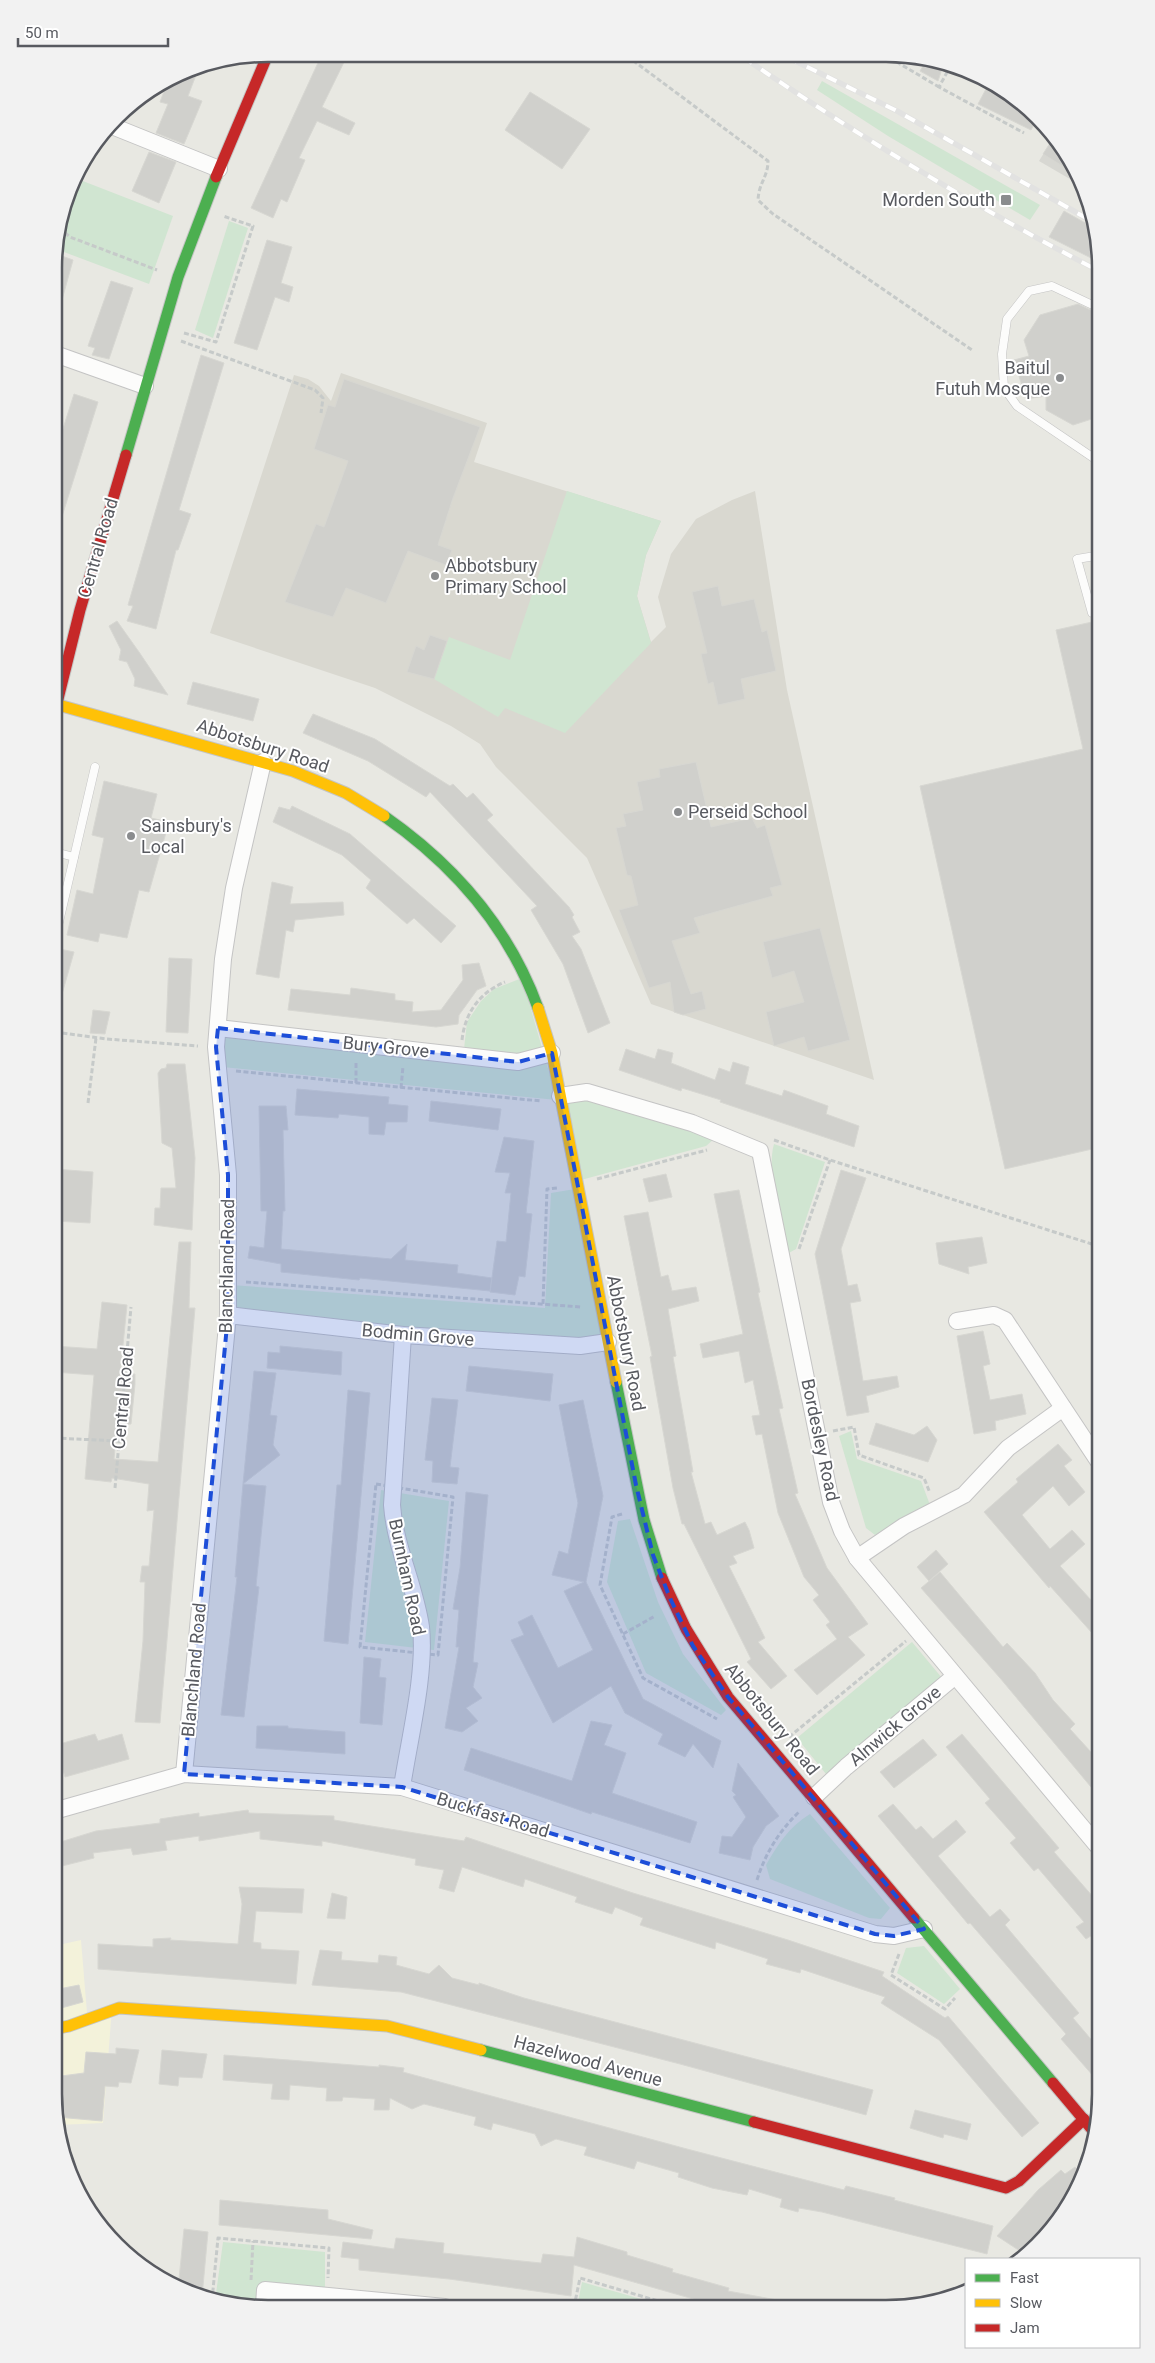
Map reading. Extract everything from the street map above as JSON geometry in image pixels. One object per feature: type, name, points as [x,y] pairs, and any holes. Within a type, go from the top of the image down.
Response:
[{"type":"street","name":"Central Road","points":[[62,681],[76,624],[178,278],[219,169],[264,62]]},
{"type":"street","points":[[118,128],[219,169]]},
{"type":"street","points":[[62,356],[145,386]]},
{"type":"street","name":"Abbotsbury Road","points":[[62,708],[263,762],[318,780],[373,808],[420,841],[460,881],[493,920],[515,956],[535,998],[552,1053],[642,1507],[654,1556],[674,1606],[693,1646],[738,1709],[1090,2126]]},
{"type":"street","name":"Blanchland Road","points":[[184,1774],[228,1315],[228,1175],[216,1047],[223,959],[234,888],[263,762]]},
{"type":"street","name":"Bury Grove","points":[[218,1028],[518,1062],[552,1053]]},
{"type":"street","points":[[560,1100],[587,1092],[692,1123],[752,1147]]},
{"type":"street","name":"Bordesley Road","points":[[752,1147],[760,1151],[762,1156],[832,1502],[842,1531],[857,1558],[1092,1839]]},
{"type":"street","name":"Bodmin Grove","points":[[228,1315],[403,1335],[580,1346],[608,1342]]},
{"type":"street","points":[[957,1321],[994,1315],[1005,1320],[1092,1452]]},
{"type":"street","name":"Burnham Road","points":[[402,1787],[422,1662],[420,1628],[415,1600],[393,1528],[392,1505],[403,1335]]},
{"type":"street","points":[[857,1558],[904,1526],[964,1495],[1008,1448],[1063,1408]]},
{"type":"street","name":"Alnwick Grove","points":[[814,1797],[846,1767],[955,1676]]},
{"type":"street","name":"Buckfast Road","points":[[62,1808],[184,1774],[402,1787],[875,1934],[894,1936],[924,1929]]},
{"type":"street","name":"Hazelwood Avenue","points":[[62,2028],[120,2008],[386,2026],[1006,2188],[1020,2181],[1084,2119]]},
{"type":"street","points":[[264,2300],[265,2290],[375,2300]]},
{"type":"lane","points":[[1092,305],[1052,286],[1029,291],[1007,319],[1002,354],[1004,388],[1017,406],[1092,457]]},
{"type":"lane","points":[[1092,556],[1077,559],[1092,612]]},
{"type":"lane","points":[[62,908],[95,767]]},
{"type":"lane","points":[[62,854],[74,857]]},
{"type":"path","points":[[635,62],[768,161],[768,170],[758,187],[758,200],[773,214],[972,350]]},
{"type":"path","points":[[898,63],[1024,133]]},
{"type":"path","points":[[939,87],[947,72]]},
{"type":"path","points":[[162,330],[216,342],[253,226],[204,209]]},
{"type":"path","points":[[65,233],[70,237],[178,278]]},
{"type":"path","points":[[162,330],[315,390],[324,398],[321,413]]},
{"type":"path","points":[[461,1056],[464,1022],[479,998],[493,987],[524,974]]},
{"type":"path","points":[[62,1033],[96,1038],[216,1047]]},
{"type":"path","points":[[88,1103],[96,1038]]},
{"type":"path","points":[[218,1070],[560,1100]]},
{"type":"path","points":[[752,1147],[758,1134],[830,1160],[1092,1244]]},
{"type":"path","points":[[782,1261],[798,1252],[830,1160]]},
{"type":"path","points":[[228,1281],[602,1309]]},
{"type":"path","name":"Central Road","points":[[114,1488],[131,1308]]},
{"type":"path","points":[[819,1434],[854,1427],[859,1455],[924,1478],[936,1510]]},
{"type":"path","points":[[62,1438],[119,1441]]},
{"type":"path","points":[[642,1507],[612,1517],[600,1585],[643,1678],[721,1721],[738,1709]]},
{"type":"path","points":[[623,1634],[674,1606]]},
{"type":"path","points":[[773,1750],[918,1631]]},
{"type":"path","points":[[752,1896],[762,1864],[775,1840],[790,1820],[814,1797]]},
{"type":"path","points":[[906,1933],[892,1976],[945,2009],[970,1983]]},
{"type":"path","points":[[213,2292],[218,2238],[329,2248],[328,2296]]},
{"type":"path","points":[[251,2286],[253,2241]]},
{"type":"path","points":[[575,2300],[580,2278],[654,2300]]},
{"type":"highlighted area","points":[[218,1028],[518,1062],[552,1053],[636,1485],[653,1555],[670,1598],[693,1646],[728,1697],[924,1929],[894,1936],[875,1934],[402,1787],[184,1774],[228,1315],[228,1175],[216,1047]]},
{"type":"shaded area","points":[[822,81],[1040,205],[1030,220],[888,136],[817,90]]},
{"type":"shaded area","points":[[1050,143],[1073,181],[1039,161]]},
{"type":"shaded area","points":[[82,181],[173,216],[149,284],[63,252],[66,228],[73,202]]},
{"type":"shaded area","points":[[229,221],[248,228],[213,338],[195,330]]},
{"type":"shaded area","points":[[341,373],[487,423],[474,462],[661,521],[646,555],[637,596],[651,642],[666,627],[658,597],[671,554],[696,519],[732,500],[755,491],[787,690],[874,1080],[651,1004],[587,858],[496,767],[480,744],[451,726],[375,688],[210,633],[294,375],[308,379],[319,386],[331,401]]},
{"type":"shaded area","points":[[567,491],[661,521],[646,555],[637,596],[651,643],[565,733],[505,708],[498,717],[434,679],[449,637],[510,660]]},
{"type":"shaded area","points":[[522,978],[557,1100],[222,1067],[221,1032],[463,1058],[467,1022],[481,1001],[494,989]]},
{"type":"shaded area","points":[[587,1097],[715,1138],[706,1146],[581,1180],[566,1100]]},
{"type":"shaded area","points":[[774,1144],[825,1162],[796,1249],[787,1254],[773,1183],[772,1155]]},
{"type":"shaded area","points":[[575,1189],[602,1340],[402,1331],[231,1311],[231,1285],[545,1308],[551,1193]]},
{"type":"shaded area","points":[[851,1431],[857,1459],[921,1481],[930,1505],[875,1535],[866,1528],[839,1436]]},
{"type":"shaded area","points":[[381,1490],[449,1501],[434,1650],[365,1642]]},
{"type":"shaded area","points":[[630,1519],[658,1602],[683,1654],[726,1710],[721,1715],[646,1673],[607,1582],[618,1521]]},
{"type":"shaded area","points":[[912,1642],[942,1678],[842,1765],[826,1774],[797,1738]]},
{"type":"shaded area","points":[[810,1814],[890,1908],[881,1919],[869,1918],[770,1879],[766,1865],[770,1857],[790,1830]]},
{"type":"shaded area","points":[[81,1940],[87,2013],[112,2008],[103,2123],[65,2125],[62,2094],[62,1944]]},
{"type":"shaded area","points":[[924,1946],[960,1989],[944,2004],[897,1973],[906,1948]]},
{"type":"shaded area","points":[[223,2242],[325,2252],[325,2292],[263,2287],[262,2300],[228,2297],[216,2293]]},
{"type":"shaded area","points":[[582,2282],[644,2300],[578,2300]]},
{"type":"building","points":[[318,62],[344,62],[322,107],[355,123],[349,135],[317,121],[299,158],[305,160],[287,202],[281,199],[273,218],[251,208]]},
{"type":"building","points":[[923,65],[942,70],[938,81],[920,71]]},
{"type":"building","points":[[196,76],[188,96],[202,101],[184,144],[156,133],[168,104],[160,102],[164,90]]},
{"type":"building","points":[[986,89],[1012,105],[1034,125],[1031,130],[978,104]]},
{"type":"building","points":[[530,92],[590,129],[562,169],[505,130]]},
{"type":"building","points":[[1050,143],[1066,168],[1043,154]]},
{"type":"building","points":[[149,152],[176,162],[159,203],[132,191]]},
{"type":"building","points":[[1064,211],[1088,224],[1092,258],[1049,237]]},
{"type":"building","points":[[267,240],[292,247],[281,283],[293,287],[289,302],[275,297],[257,350],[234,343]]},
{"type":"building","points":[[63,256],[73,260],[62,300]]},
{"type":"building","points":[[111,281],[133,288],[109,359],[92,355],[95,348],[88,346]]},
{"type":"building","name":"Baitul Futuh Mosque","points":[[1078,304],[1092,311],[1092,419],[1073,425],[1046,410],[1046,396],[1026,399],[1014,360],[1029,356],[1024,340],[1040,315]]},
{"type":"building","points":[[201,355],[224,363],[179,510],[191,514],[178,550],[176,550],[156,629],[127,621],[133,606],[128,605]]},
{"type":"building","points":[[344,379],[480,427],[453,498],[438,545],[452,550],[446,565],[408,551],[386,603],[346,588],[333,617],[285,602],[316,524],[324,527],[348,461],[314,449],[328,405],[335,407]]},
{"type":"building","points":[[74,394],[98,402],[62,516],[62,432]]},
{"type":"building","points":[[718,586],[722,606],[754,599],[762,632],[767,630],[776,671],[741,679],[745,699],[718,705],[713,682],[708,684],[701,654],[707,653],[692,592]]},
{"type":"building","points":[[117,621],[168,695],[134,686],[135,679],[127,662],[119,660],[121,650],[109,626]]},
{"type":"building","points":[[1092,622],[1092,1149],[1005,1169],[920,786],[1083,749],[1056,630]]},
{"type":"building","points":[[430,635],[447,641],[434,679],[407,672],[416,646],[424,650]]},
{"type":"building","points":[[193,682],[259,699],[253,721],[187,704]]},
{"type":"building","points":[[313,714],[375,739],[450,786],[453,784],[467,798],[473,793],[493,815],[487,820],[569,907],[574,915],[572,917],[580,932],[572,936],[581,949],[610,1023],[588,1033],[563,964],[531,910],[537,906],[430,792],[426,797],[368,761],[303,733]]},
{"type":"building","points":[[696,762],[711,827],[752,818],[757,828],[765,825],[782,885],[770,888],[773,896],[694,918],[700,933],[672,941],[691,994],[702,991],[706,1009],[683,1015],[674,1012],[670,982],[649,988],[619,910],[638,905],[631,876],[627,875],[616,828],[626,826],[623,814],[643,810],[637,782],[660,777],[659,769]]},
{"type":"building","points":[[104,781],[157,794],[151,818],[169,822],[149,892],[139,890],[127,938],[100,933],[98,942],[67,935],[77,890],[93,894],[104,838],[92,835]]},
{"type":"building","points":[[292,806],[350,834],[456,926],[441,943],[414,918],[407,924],[366,888],[371,880],[342,855],[273,822],[279,807],[290,810]]},
{"type":"building","points":[[272,882],[293,887],[290,904],[343,902],[344,915],[295,920],[293,932],[286,930],[279,978],[256,974]]},
{"type":"building","points":[[820,928],[850,1040],[808,1051],[804,1037],[774,1046],[766,1012],[804,1002],[794,971],[772,978],[763,942]]},
{"type":"building","points":[[62,949],[74,952],[62,994]]},
{"type":"building","points":[[169,958],[192,959],[188,1033],[166,1032]]},
{"type":"building","points":[[479,963],[486,986],[477,990],[459,1015],[458,1024],[436,1027],[288,1010],[291,989],[350,995],[351,988],[395,994],[395,1000],[413,1002],[412,1012],[441,1010],[463,980],[462,965]]},
{"type":"building","points":[[93,1010],[110,1012],[105,1034],[90,1033]]},
{"type":"building","points":[[626,1049],[655,1059],[658,1049],[673,1053],[671,1063],[715,1080],[719,1068],[730,1072],[733,1062],[749,1067],[745,1084],[782,1096],[784,1090],[828,1106],[826,1114],[859,1126],[854,1147],[720,1102],[721,1100],[682,1088],[681,1091],[619,1070]]},
{"type":"building","points":[[167,1064],[185,1064],[195,1158],[192,1230],[154,1225],[155,1208],[160,1208],[161,1188],[176,1188],[172,1148],[162,1143],[158,1073],[161,1069],[166,1068]]},
{"type":"building","points":[[297,1089],[389,1097],[388,1104],[408,1106],[407,1122],[386,1122],[384,1135],[369,1134],[369,1117],[339,1114],[338,1118],[295,1115]]},
{"type":"building","points":[[431,1101],[501,1109],[498,1130],[429,1121]]},
{"type":"building","points":[[259,1106],[286,1106],[288,1130],[283,1130],[285,1211],[283,1211],[281,1249],[391,1259],[407,1244],[405,1260],[458,1265],[457,1273],[492,1278],[490,1291],[281,1272],[281,1264],[248,1258],[250,1246],[264,1248],[267,1211],[261,1211]]},
{"type":"building","points":[[504,1137],[534,1141],[526,1213],[532,1214],[525,1277],[519,1276],[515,1295],[490,1292],[497,1241],[506,1242],[511,1193],[505,1193],[510,1173],[495,1172]]},
{"type":"building","points":[[62,1170],[93,1172],[90,1223],[62,1221]]},
{"type":"building","points":[[841,1170],[866,1178],[841,1249],[848,1286],[857,1284],[861,1301],[850,1303],[863,1381],[897,1376],[899,1387],[866,1396],[869,1412],[847,1416],[815,1254]]},
{"type":"building","points":[[666,1174],[672,1197],[649,1202],[643,1179]]},
{"type":"building","points":[[739,1190],[760,1292],[758,1293],[783,1408],[779,1409],[798,1493],[795,1494],[827,1568],[868,1624],[848,1637],[865,1655],[817,1695],[794,1670],[837,1639],[826,1625],[830,1622],[813,1600],[819,1595],[804,1577],[778,1513],[762,1434],[756,1435],[752,1416],[760,1415],[753,1380],[745,1383],[739,1351],[703,1358],[700,1344],[743,1334],[714,1194]]},
{"type":"building","points":[[648,1212],[661,1277],[668,1275],[672,1291],[696,1287],[699,1301],[668,1309],[676,1356],[673,1357],[693,1472],[691,1472],[705,1524],[711,1522],[717,1535],[745,1522],[749,1530],[754,1548],[733,1556],[737,1563],[729,1566],[765,1638],[758,1642],[787,1676],[771,1689],[747,1662],[751,1659],[684,1524],[682,1524],[673,1488],[650,1357],[652,1356],[624,1216]]},
{"type":"building","points":[[982,1237],[987,1263],[968,1267],[969,1274],[939,1264],[936,1243]]},
{"type":"building","points":[[179,1242],[191,1242],[189,1308],[195,1308],[160,1723],[135,1722],[143,1641],[145,1582],[140,1582],[142,1566],[149,1566],[154,1510],[147,1511],[149,1484],[112,1478],[111,1482],[85,1479],[94,1375],[62,1373],[62,1347],[97,1349],[102,1302],[127,1305],[120,1375],[135,1374],[131,1424],[117,1425],[114,1459],[158,1462]]},
{"type":"building","points":[[983,1331],[990,1364],[983,1366],[990,1400],[1022,1394],[1026,1414],[995,1421],[996,1430],[974,1434],[957,1336]]},
{"type":"building","points":[[280,1346],[342,1352],[341,1375],[267,1368],[268,1352],[280,1353]]},
{"type":"building","points":[[469,1366],[553,1374],[550,1401],[466,1391]]},
{"type":"building","points":[[254,1371],[276,1373],[270,1415],[277,1416],[273,1445],[280,1455],[243,1484]]},
{"type":"building","points":[[348,1390],[370,1393],[348,1644],[324,1641],[337,1485],[341,1485]]},
{"type":"building","points":[[432,1398],[458,1400],[450,1467],[459,1468],[457,1484],[432,1482],[433,1461],[425,1460]]},
{"type":"building","points":[[583,1400],[603,1496],[586,1582],[643,1699],[721,1741],[713,1768],[693,1744],[685,1757],[658,1744],[663,1734],[625,1713],[611,1686],[553,1723],[511,1640],[524,1635],[518,1622],[532,1615],[558,1668],[593,1650],[564,1591],[584,1582],[552,1575],[559,1551],[568,1554],[578,1503],[559,1405]]},
{"type":"building","points":[[876,1423],[914,1435],[927,1426],[937,1440],[928,1462],[869,1444]]},
{"type":"building","points":[[1058,1444],[1072,1460],[1064,1466],[1085,1492],[1069,1506],[1053,1486],[1022,1515],[1050,1549],[1072,1530],[1085,1544],[1060,1566],[1092,1599],[1092,1633],[1050,1586],[1049,1588],[984,1512],[1018,1482],[1016,1479]]},
{"type":"building","points":[[243,1484],[266,1486],[256,1586],[259,1587],[244,1717],[221,1715],[237,1577],[235,1577]]},
{"type":"building","points":[[466,1492],[488,1495],[473,1662],[478,1663],[473,1687],[482,1698],[466,1708],[478,1721],[462,1732],[445,1728],[459,1647],[456,1647],[459,1610],[453,1609],[460,1568]]},
{"type":"building","points":[[936,1550],[948,1564],[929,1581],[917,1567]]},
{"type":"building","points":[[940,1572],[1003,1647],[1007,1643],[1035,1673],[1053,1700],[1075,1724],[1070,1729],[1092,1753],[1092,1788],[1000,1678],[921,1588]]},
{"type":"building","points":[[364,1657],[381,1659],[379,1677],[386,1678],[382,1725],[360,1723]]},
{"type":"building","points":[[591,1721],[612,1725],[604,1745],[626,1753],[612,1793],[697,1822],[690,1843],[592,1812],[591,1814],[464,1770],[471,1748],[572,1781]]},
{"type":"building","points":[[257,1726],[288,1726],[288,1728],[345,1732],[345,1754],[256,1748]]},
{"type":"building","points":[[95,1734],[98,1741],[122,1734],[129,1759],[65,1777],[62,1766],[62,1743]]},
{"type":"building","points":[[962,1734],[1059,1848],[1054,1852],[1092,1896],[1092,1935],[1086,1939],[1076,1927],[1084,1922],[1038,1868],[1034,1871],[1010,1843],[1016,1838],[985,1803],[990,1799],[946,1747]]},
{"type":"building","points":[[923,1739],[937,1755],[894,1788],[880,1772]]},
{"type":"building","points":[[738,1763],[779,1816],[766,1826],[753,1847],[750,1860],[719,1853],[722,1836],[732,1837],[746,1817],[733,1797],[736,1795],[732,1791]]},
{"type":"building","points":[[893,1804],[916,1830],[921,1826],[933,1839],[956,1820],[966,1832],[938,1856],[990,1917],[1000,1909],[1010,1920],[1005,1925],[1079,2013],[1073,2018],[1092,2040],[1092,2075],[1061,2039],[1066,2034],[970,1923],[968,1924],[878,1816]]},
{"type":"building","points":[[248,1810],[249,1813],[334,1816],[334,1820],[464,1841],[466,1837],[633,1893],[788,1940],[884,1972],[882,1976],[945,2018],[948,2016],[1039,2123],[1022,2137],[939,2040],[881,2003],[885,1997],[801,1969],[800,1973],[766,1964],[768,1959],[716,1942],[715,1949],[640,1925],[643,1918],[615,1907],[612,1914],[575,1902],[577,1897],[525,1879],[523,1887],[462,1867],[454,1892],[439,1888],[444,1870],[415,1865],[416,1859],[322,1841],[322,1846],[260,1839],[260,1831],[199,1841],[199,1836],[165,1841],[167,1850],[133,1855],[131,1848],[93,1853],[94,1858],[62,1866],[62,1842],[96,1831],[160,1823],[160,1819],[199,1813],[199,1817]]},
{"type":"building","points":[[239,1887],[304,1889],[302,1913],[256,1911],[253,1942],[261,1943],[261,1949],[299,1951],[296,1984],[98,1969],[98,1944],[153,1947],[153,1939],[171,1938],[170,1940],[238,1944],[242,1904]]},
{"type":"building","points":[[332,1893],[347,1897],[345,1919],[327,1918]]},
{"type":"building","points":[[320,1950],[342,1952],[341,1960],[378,1963],[379,1955],[397,1957],[396,1965],[429,1974],[439,1965],[452,1978],[479,1985],[479,1983],[524,1998],[873,2090],[866,2115],[680,2064],[401,1992],[312,1985]]},
{"type":"building","points":[[79,1985],[83,2002],[62,2008],[62,1988]]},
{"type":"building","points":[[116,2048],[139,2050],[131,2083],[119,2082],[118,2087],[105,2086],[102,2121],[64,2118],[62,2076],[84,2073],[86,2052],[116,2054]]},
{"type":"building","points":[[162,2050],[207,2054],[202,2078],[179,2077],[178,2086],[159,2084]]},
{"type":"building","points":[[224,2055],[404,2068],[403,2072],[687,2149],[844,2190],[846,2186],[895,2198],[894,2200],[993,2226],[987,2254],[822,2212],[799,2208],[798,2212],[780,2207],[782,2199],[749,2189],[747,2195],[712,2188],[678,2177],[679,2173],[637,2161],[634,2169],[584,2155],[587,2147],[556,2139],[541,2146],[535,2134],[493,2123],[491,2130],[474,2125],[476,2117],[424,2104],[412,2109],[390,2098],[389,2110],[374,2110],[375,2099],[343,2097],[342,2101],[326,2101],[327,2088],[290,2085],[289,2100],[271,2099],[273,2084],[223,2080]]},
{"type":"building","points":[[915,2110],[971,2124],[967,2140],[944,2134],[943,2138],[910,2128]]},
{"type":"building","points":[[1075,2167],[1078,2170],[1058,2209],[1032,2240],[1020,2251],[997,2236],[1038,2190],[1061,2170],[1065,2174]]},
{"type":"building","points":[[220,2200],[328,2210],[328,2219],[373,2230],[371,2239],[219,2225]]},
{"type":"building","points":[[184,2229],[208,2232],[203,2290],[179,2280]]},
{"type":"building","points":[[577,2237],[627,2252],[627,2255],[673,2269],[672,2272],[729,2288],[728,2291],[777,2300],[697,2300],[574,2265],[571,2296],[449,2279],[359,2270],[359,2259],[341,2257],[343,2242],[394,2249],[396,2238],[444,2243],[443,2253],[541,2263],[543,2254],[574,2257]]},
{"type":"railway","points":[[750,62],[874,143],[1009,223],[1092,267]]},
{"type":"railway","points":[[797,62],[897,111],[1086,218]]},
{"type":"traffic: fast","points":[[126,455],[178,277],[216,177]]},
{"type":"traffic: fast","points":[[384,816],[433,855],[476,900],[495,925],[511,951],[526,979],[538,1008]]},
{"type":"traffic: fast","points":[[616,1382],[644,1520],[662,1578]]},
{"type":"traffic: fast","points":[[914,1918],[1053,2083]]},
{"type":"traffic: fast","points":[[481,2050],[754,2122]]},
{"type":"traffic: slow","points":[[62,706],[293,771],[346,793],[384,816]]},
{"type":"traffic: slow","points":[[538,1008],[552,1053],[616,1382]]},
{"type":"traffic: slow","points":[[62,2027],[119,2008],[387,2026],[481,2050]]},
{"type":"traffic: jam","points":[[216,177],[265,62]]},
{"type":"traffic: jam","points":[[62,683],[80,610],[126,455]]},
{"type":"traffic: jam","points":[[662,1578],[686,1629],[728,1697],[914,1918]]},
{"type":"traffic: jam","points":[[1053,2083],[1090,2127]]},
{"type":"traffic: jam","points":[[754,2122],[1006,2188],[1019,2181],[1084,2119]]},
{"type":"place","name":"Morden South","points":[[1006,200]]},
{"type":"place","name":"Baitul Futuh Mosque","points":[[1060,378]]},
{"type":"place","name":"Abbotsbury Primary School","points":[[435,576]]},
{"type":"place","name":"Perseid School","points":[[678,812]]},
{"type":"place","name":"Sainsbury's Local","points":[[131,836]]}]
